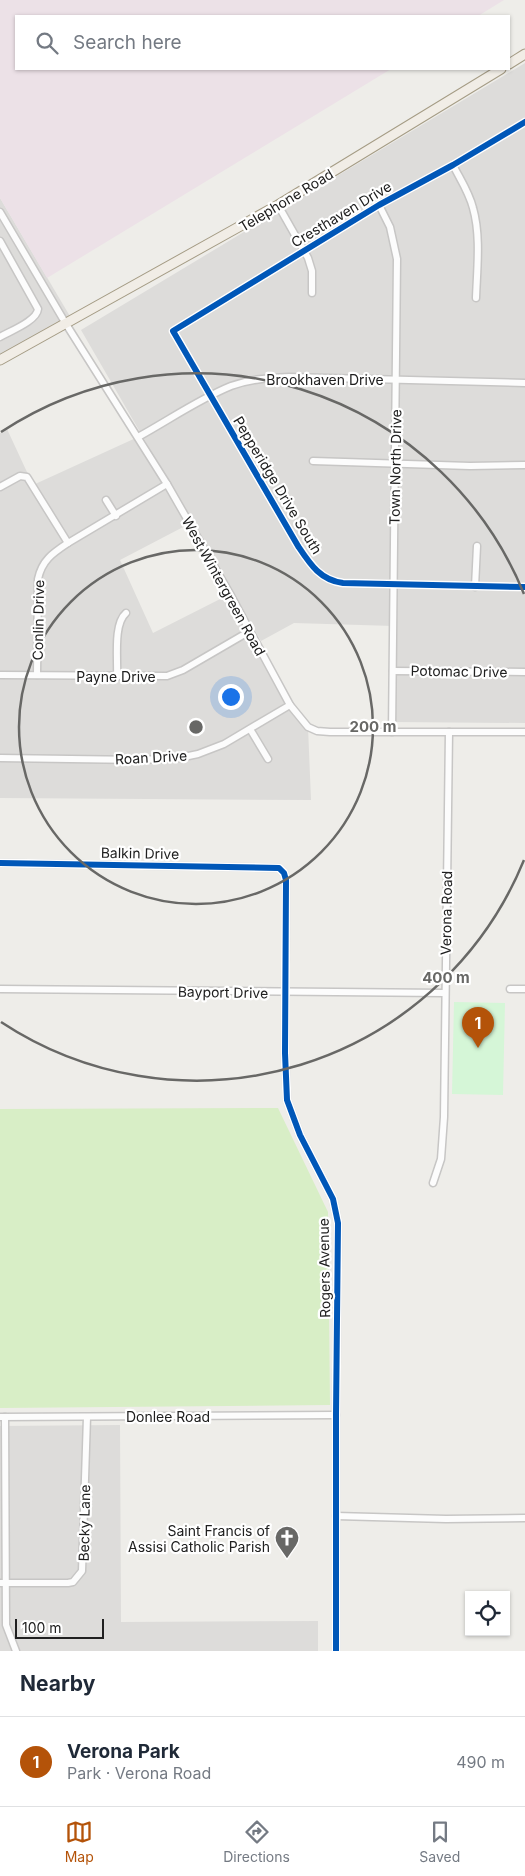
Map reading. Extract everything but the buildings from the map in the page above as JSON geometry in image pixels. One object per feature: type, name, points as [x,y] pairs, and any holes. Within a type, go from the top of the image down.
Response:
[{"type":"main road","points":[[510,63],[525,54]]},
{"type":"main road","name":"Telephone Road","points":[[66,324],[278,206],[498,70]]},
{"type":"main road","points":[[0,360],[66,324]]},
{"type":"street","name":"Cresthaven Drive","points":[[173,331],[379,205],[453,165],[525,122]]},
{"type":"street","points":[[453,165],[471,201],[475,216],[477,233],[476,298]]},
{"type":"street","name":"Town North Drive","points":[[379,205],[390,226],[397,259],[392,732]]},
{"type":"street","points":[[278,206],[304,250],[310,264],[312,293]]},
{"type":"street","name":"West Wintergreen Road","points":[[0,212],[66,324],[167,484],[290,705],[308,728],[317,731],[525,732]]},
{"type":"street","points":[[0,337],[38,314],[38,309],[1,241]]},
{"type":"street","name":"Pepperidge Drive South","points":[[173,331],[298,546],[321,576],[336,582],[525,588]]},
{"type":"street","name":"Brookhaven Drive","points":[[138,437],[210,396],[232,386],[266,378],[396,379],[525,383]]},
{"type":"street","points":[[313,461],[470,466],[525,465]]},
{"type":"street","points":[[0,487],[20,476],[27,476],[68,543]]},
{"type":"street","name":"Conlin Drive","points":[[37,675],[40,571],[47,558],[68,543],[167,484]]},
{"type":"street","points":[[106,500],[116,516]]},
{"type":"street","points":[[475,587],[476,546]]},
{"type":"street","points":[[117,677],[118,625],[126,613]]},
{"type":"street","name":"Payne Drive","points":[[0,675],[160,676],[183,670],[250,631]]},
{"type":"street","name":"Potomac Drive","points":[[393,671],[525,672]]},
{"type":"street","name":"Roan Drive","points":[[0,758],[140,760],[179,758],[198,754],[224,744],[290,705]]},
{"type":"street","points":[[250,729],[268,759]]},
{"type":"street","name":"Verona Road","points":[[433,1183],[441,1159],[444,1117],[449,732]]},
{"type":"street","name":"Balkin Drive","points":[[0,863],[279,868]]},
{"type":"street","name":"Rogers Avenue","points":[[279,868],[284,873],[286,880],[285,1053],[287,1100],[300,1135],[333,1199],[338,1223],[336,1651]]},
{"type":"street","name":"Bayport Drive","points":[[0,989],[445,993]]},
{"type":"street","points":[[510,989],[525,989]]},
{"type":"street","name":"Donlee Road","points":[[2,1417],[336,1415]]},
{"type":"street","points":[[2,1417],[3,1583],[6,1625],[16,1651]]},
{"type":"street","name":"Becky Lane","points":[[3,1583],[73,1582],[82,1571],[86,1417]]},
{"type":"street","points":[[336,1516],[446,1519],[525,1518]]},
{"type":"shaded area","points":[[0,0],[504,0],[480,15],[15,15],[15,70],[389,70],[47,278],[0,198]]},
{"type":"shaded area","points":[[525,63],[525,723],[394,722],[394,626],[294,623],[261,641],[81,330]]},
{"type":"shaded area","points":[[0,198],[71,318],[0,357]]},
{"type":"shaded area","points":[[7,429],[33,485],[138,437],[187,525],[120,560],[153,633],[230,594],[290,705],[308,727],[311,800],[0,798],[0,433]]},
{"type":"shaded area","points":[[120,1425],[121,1622],[318,1621],[318,1651],[0,1651],[0,1426]]},
{"type":"green space","points":[[454,1002],[505,1003],[503,1095],[452,1094]]},
{"type":"green space","points":[[278,1108],[328,1212],[330,1405],[0,1408],[0,1109]]},
{"type":"cycle path","points":[[525,122],[453,165],[379,205],[173,331],[298,546],[311,565],[322,575],[343,583],[525,587]]},
{"type":"cycle path","points":[[0,863],[279,868],[284,873],[286,880],[285,1053],[287,1100],[300,1135],[333,1199],[338,1223],[336,1651]]},
{"type":"place","name":"Verona Park","points":[[478,1048]]},
{"type":"place","name":"Saint Francis of Assisi Catholic Parish","points":[[287,1559]]}]
